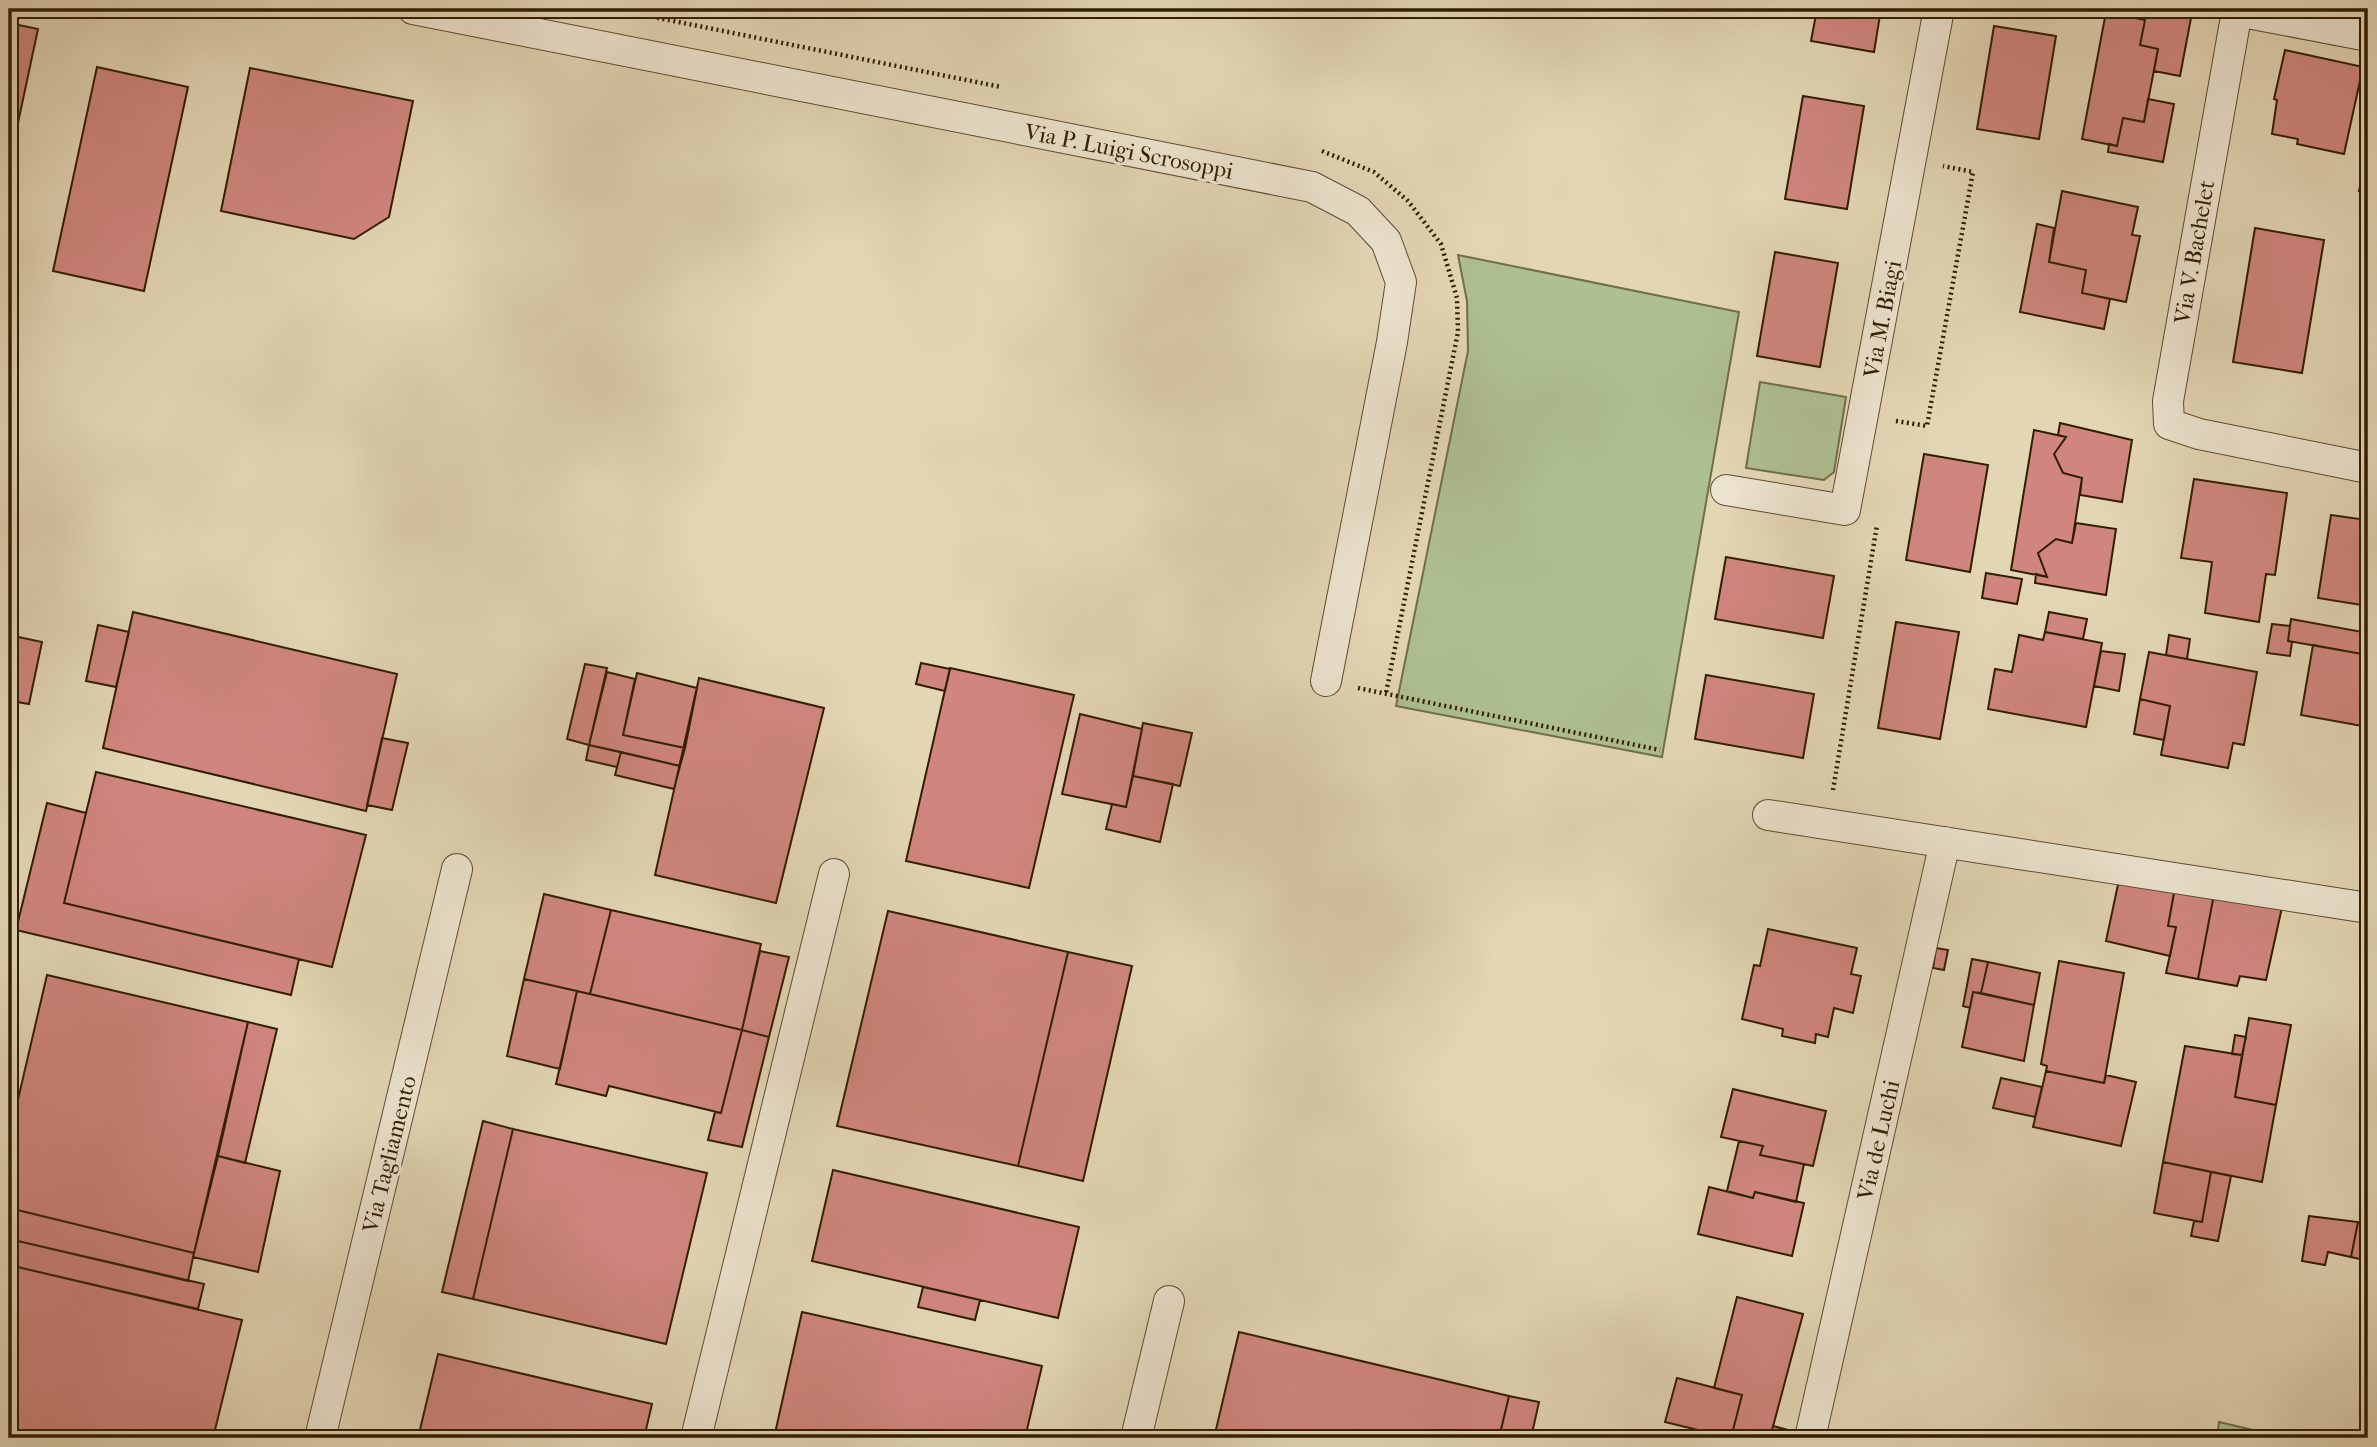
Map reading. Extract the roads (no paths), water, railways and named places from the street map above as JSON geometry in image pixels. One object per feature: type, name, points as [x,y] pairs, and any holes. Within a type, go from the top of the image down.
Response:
[{"type":"street","name":"Via P. Luigi Scrosoppi","points":[[413,9],[1312,187],[1359,212],[1386,241],[1401,282],[1392,342],[1326,681]]},
{"type":"street","name":"Via M. Biagi","points":[[1726,491],[1845,510],[1939,9]]},
{"type":"street","name":"Via V. Bachelet","points":[[2368,36],[2236,10],[2168,401],[2169,424],[2199,435],[2368,468]]},
{"type":"street","points":[[1768,815],[2368,908]]},
{"type":"street","name":"Via de Luchi","points":[[1810,1438],[1945,842]]},
{"type":"street","name":"Via Tagliamento","points":[[320,1438],[457,869]]},
{"type":"street","points":[[696,1438],[834,874]]},
{"type":"street","points":[[1136,1438],[1169,1301]]}]
